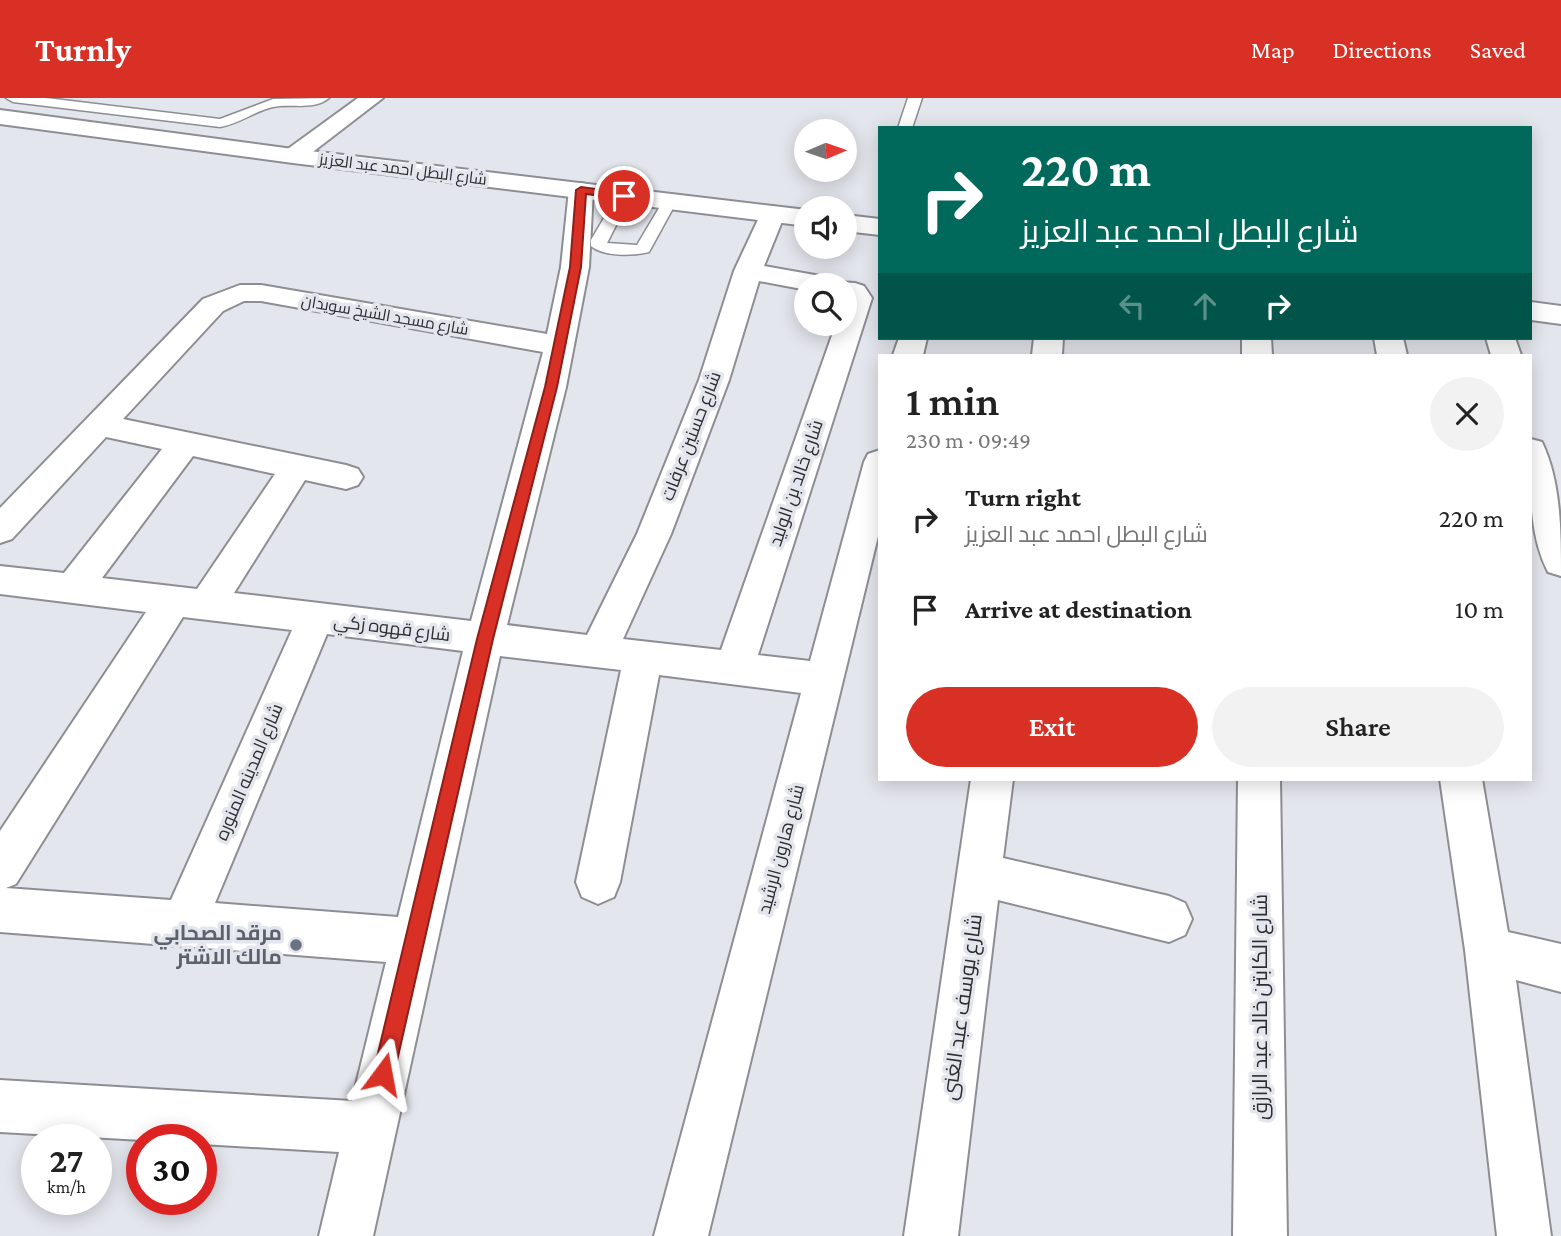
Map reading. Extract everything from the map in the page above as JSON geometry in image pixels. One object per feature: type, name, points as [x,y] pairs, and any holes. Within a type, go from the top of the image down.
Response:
[{"type":"street","points":[[293,156],[372,98]]},
{"type":"street","name":"شارع البطل احمد عبد العزيز","points":[[0,117],[293,156],[794,217]]},
{"type":"street","points":[[346,1236],[485,639],[551,387],[575,267],[581,190]]},
{"type":"street","name":"شارع حسنين عرفات","points":[[598,652],[664,508],[714,380],[748,271],[772,214]]},
{"type":"street","points":[[857,224],[878,227]]},
{"type":"street","points":[[748,271],[794,279]]},
{"type":"street","name":"شارع مسجد الشيخ سويدان","points":[[99,425],[213,304],[230,296],[252,292],[559,345]]},
{"type":"street","points":[[1532,311],[1561,315]]},
{"type":"street","name":"شارع خالد بن الوليد","points":[[733,668],[838,336]]},
{"type":"street","points":[[0,530],[99,425],[345,477]]},
{"type":"street","points":[[73,589],[185,443]]},
{"type":"street","points":[[1532,454],[1561,562]]},
{"type":"street","points":[[0,869],[190,604],[296,467]]},
{"type":"street","name":"شارع هارون الرشيد","points":[[681,1236],[878,470]]},
{"type":"street","name":"شارع قهوه زكي","points":[[6,589],[73,589],[825,679]]},
{"type":"street","name":"شارع المدينه المنوره","points":[[183,925],[315,619]]},
{"type":"street","points":[[598,882],[643,658]]},
{"type":"street","name":"شارع يوسف عبد الغنى","points":[[931,1236],[992,781]]},
{"type":"street","name":"شارع الكابتن خالد عبد الرازق","points":[[1259,781],[1260,1236]]},
{"type":"street","points":[[1461,781],[1488,950],[1524,1236]]},
{"type":"street","points":[[979,874],[1169,919]]},
{"type":"street","points":[[0,910],[414,941]]},
{"type":"street","points":[[1488,950],[1561,968]]},
{"type":"street","points":[[0,1106],[371,1128]]},
{"type":"lane","points":[[13,98],[220,124],[238,120],[272,103],[299,104],[322,98]]},
{"type":"lane","points":[[906,126],[915,98]]},
{"type":"lane","points":[[624,196],[597,243],[603,247],[631,251],[643,249],[670,201]]},
{"type":"place","name":"مرقد الصحابي مالك الاشتر","points":[[296,945]]},
{"type":"route","points":[[383,1074],[485,639],[551,387],[575,267],[581,190],[624,196]]}]
